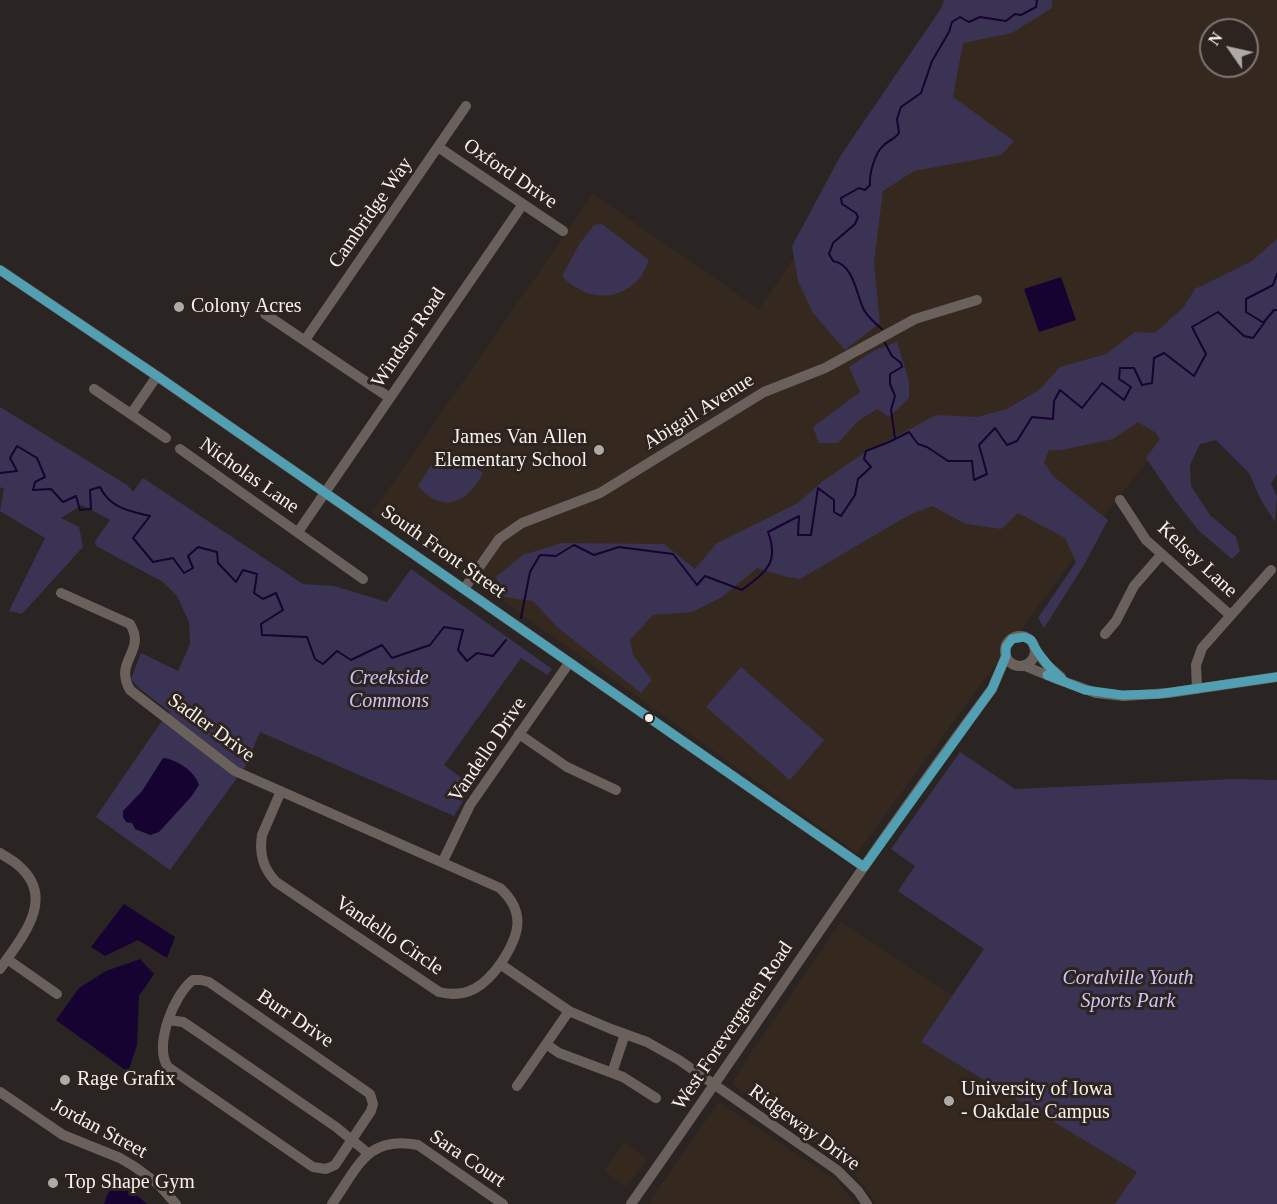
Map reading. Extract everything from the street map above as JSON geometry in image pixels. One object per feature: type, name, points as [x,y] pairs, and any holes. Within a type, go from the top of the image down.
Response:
[{"type":"street","name":"Cambridge Way","points":[[305,340],[466,106]]},
{"type":"street","name":"Oxford Drive","points":[[438,147],[563,231]]},
{"type":"street","name":"Windsor Road","points":[[324,493],[523,204]]},
{"type":"street","name":"South Front Street","points":[[0,270],[157,376],[864,867]]},
{"type":"street","name":"Abigail Avenue","points":[[464,589],[499,539],[509,530],[600,493],[764,392],[825,368],[915,320],[978,300]]},
{"type":"street","points":[[265,314],[390,398]]},
{"type":"street","points":[[131,414],[157,376]]},
{"type":"street","points":[[94,389],[166,438]]},
{"type":"street","name":"Nicholas Lane","points":[[180,449],[363,579]]},
{"type":"street","name":"Nicholas Lane","points":[[298,532],[324,493]]},
{"type":"street","name":"Kelsey Lane","points":[[1120,500],[1146,540],[1230,615]]},
{"type":"street","points":[[1105,634],[1116,621],[1134,586],[1161,555]]},
{"type":"street","points":[[1197,689],[1195,675],[1202,648],[1271,570]]},
{"type":"street","name":"Sadler Drive","points":[[60,593],[130,624],[134,631],[136,644],[124,675],[130,690],[228,767],[444,861]]},
{"type":"street","points":[[992,689],[1006,656],[1006,647],[1016,637],[1027,638],[1033,643],[1047,665],[1065,682]]},
{"type":"street","points":[[992,689],[1033,659],[1036,651]]},
{"type":"street","points":[[1006,656],[1011,663],[1096,693],[1124,696],[1139,697],[1277,677]]},
{"type":"street","name":"Vandello Drive","points":[[444,861],[470,805],[569,663]]},
{"type":"street","name":"West Forevergreen Road","points":[[631,1204],[864,867],[992,689]]},
{"type":"street","points":[[519,734],[567,767],[616,790]]},
{"type":"street","name":"Vandello Circle","points":[[281,791],[262,835],[261,843],[266,868],[276,882],[439,992],[455,994],[473,990],[487,981],[512,946],[517,932],[517,916],[511,900],[500,888],[444,861]]},
{"type":"street","points":[[0,853],[20,866],[30,879],[36,894],[35,910],[30,925],[0,969]]},
{"type":"street","points":[[7,959],[57,994]]},
{"type":"street","name":"Ridgeway Drive","points":[[500,964],[568,1011],[647,1042],[679,1060],[837,1170],[858,1191],[867,1204]]},
{"type":"street","name":"Burr Drive","points":[[193,980],[209,982],[370,1094],[373,1104],[371,1111],[353,1139],[335,1165],[327,1169],[313,1167],[168,1067],[163,1060],[162,1051],[172,1007],[186,985],[193,980]]},
{"type":"street","points":[[517,1086],[568,1011]]},
{"type":"street","points":[[169,1020],[183,1022],[195,1030],[353,1139],[369,1154],[332,1204]]},
{"type":"street","points":[[612,1073],[625,1034]]},
{"type":"street","points":[[546,1044],[559,1053],[630,1081],[656,1098]]},
{"type":"street","name":"Jordan Street","points":[[0,1092],[63,1135],[120,1158],[135,1167],[158,1184],[176,1204]]},
{"type":"street","name":"Sara Court","points":[[369,1154],[379,1146],[391,1143],[418,1145],[503,1204]]},
{"type":"shaded area","points":[[953,0],[1277,0],[1277,289],[1253,326],[1106,514],[857,853],[503,601],[372,513],[593,194],[759,309],[785,271]]},
{"type":"shaded area","points":[[1061,277],[1076,320],[1039,332],[1024,289]]},
{"type":"shaded area","points":[[163,758],[184,767],[194,775],[199,785],[159,832],[150,835],[135,829],[132,823],[126,822],[123,811],[142,791]]},
{"type":"shaded area","points":[[124,904],[175,937],[167,958],[138,940],[105,956],[91,947]]},
{"type":"shaded area","points":[[841,922],[953,996],[921,1042],[1137,1172],[1115,1204],[876,1204],[854,1172],[732,1084],[752,1051]]},
{"type":"shaded area","points":[[140,959],[154,974],[139,996],[137,1045],[128,1072],[56,1020],[79,988],[106,971]]},
{"type":"shaded area","points":[[719,1102],[837,1181],[856,1204],[651,1204],[649,1202]]},
{"type":"shaded area","points":[[624,1142],[647,1159],[627,1187],[604,1171]]},
{"type":"shaded area","points":[[122,1183],[147,1204],[104,1204],[112,1188]]},
{"type":"green space","points":[[944,0],[1052,0],[1052,8],[1012,33],[963,43],[953,97],[1014,141],[1001,155],[914,171],[883,191],[874,262],[880,323],[845,350],[813,313],[798,281],[792,246],[841,155],[942,7]]},
{"type":"green space","points":[[602,224],[649,260],[637,281],[618,293],[608,295],[588,293],[562,276],[580,243],[594,225]]},
{"type":"green space","points":[[1277,239],[1277,474],[1271,484],[1277,496],[1275,522],[1261,500],[1249,473],[1216,440],[1200,444],[1190,465],[1191,486],[1210,515],[1236,537],[1240,551],[1232,559],[1199,531],[1174,499],[1146,458],[1160,439],[1156,433],[1138,422],[1113,439],[1062,450],[1049,450],[1044,462],[1053,476],[1108,520],[1084,565],[1044,628],[1038,618],[1076,562],[1065,538],[1018,513],[1001,529],[966,524],[932,506],[909,515],[800,579],[757,568],[722,597],[692,612],[653,615],[630,640],[633,655],[652,680],[641,693],[557,627],[533,601],[504,597],[496,577],[523,555],[562,543],[664,544],[695,569],[717,543],[798,503],[823,481],[861,455],[936,415],[977,417],[1007,409],[1039,390],[1060,367],[1106,354],[1135,332],[1155,333],[1183,308],[1195,289],[1252,261]]},
{"type":"green space","points":[[897,342],[909,381],[909,398],[889,417],[877,409],[858,421],[838,443],[819,443],[813,427],[860,392],[849,367],[875,350]]},
{"type":"green space","name":"Creekside Commons","points":[[0,407],[127,485],[133,492],[143,478],[303,584],[334,586],[387,602],[411,569],[552,669],[547,675],[521,658],[444,765],[472,786],[454,816],[260,732],[245,767],[170,870],[96,817],[170,712],[140,689],[131,679],[141,653],[178,671],[190,644],[189,622],[177,596],[163,582],[96,546],[97,544],[94,543],[110,520],[82,505],[61,518],[79,527],[83,547],[22,614],[9,611],[45,538],[0,511],[4,489],[0,487]]},
{"type":"green space","points":[[447,448],[483,473],[470,492],[454,502],[436,500],[418,486],[441,450]]},
{"type":"green space","points":[[741,667],[824,740],[790,780],[706,707]]},
{"type":"green space","name":"Coralville Youth Sports Park","points":[[960,752],[1015,789],[1235,779],[1277,780],[1277,1204],[1115,1204],[1137,1172],[921,1042],[984,949],[898,891],[915,866],[891,849]]},
{"type":"waterway","points":[[882,329],[871,320],[865,311],[853,280],[845,267],[833,261],[829,254],[833,243],[855,224],[858,217],[856,213],[842,204],[841,198],[859,188],[865,190],[870,185],[875,158],[881,148],[899,133],[897,119],[901,107],[921,93],[932,61],[949,32],[952,22],[960,17],[969,22],[980,17],[1006,21],[1015,14],[1021,15],[1036,7],[1037,0]]},
{"type":"waterway","points":[[521,618],[530,572],[540,555],[556,556],[574,545],[594,555],[619,547],[673,554],[697,585],[705,576],[742,590],[763,572],[771,560],[772,552],[768,532],[799,516],[798,535],[811,535],[818,488],[834,500],[834,512],[841,516],[855,495],[858,479],[871,467],[864,459],[866,451],[909,432],[918,444],[927,447],[948,461],[972,461],[974,480],[987,474],[979,445],[995,428],[1007,445],[1017,441],[1032,417],[1053,419],[1054,401],[1060,390],[1082,408],[1102,383],[1124,400],[1131,387],[1119,379],[1120,368],[1134,368],[1142,385],[1152,383],[1154,358],[1164,353],[1194,376],[1206,354],[1192,327],[1218,312],[1244,336],[1253,338],[1264,323],[1246,312],[1246,299],[1273,285],[1277,274]]},
{"type":"waterway","points":[[1264,322],[1274,310],[1277,310]]},
{"type":"waterway","points":[[885,343],[892,356],[901,363],[902,367],[890,374],[890,384],[895,396],[891,410],[895,438]]},
{"type":"waterway","points":[[0,473],[17,471],[10,458],[17,446],[37,458],[45,477],[35,482],[33,490],[51,489],[63,502],[76,496],[80,510],[91,509],[90,490],[100,487],[109,500],[115,504],[150,516],[133,538],[153,562],[173,558],[184,573],[193,568],[188,556],[198,547],[217,552],[218,563],[236,582],[243,570],[257,574],[254,593],[263,599],[276,593],[283,610],[261,624],[262,635],[307,637],[315,659],[323,664],[337,651],[351,660],[382,645],[392,658],[430,645],[444,627],[463,630],[458,650],[467,661],[477,653],[493,656],[506,640]]},
{"type":"transit line","points":[[0,270],[157,376],[864,867],[992,689],[1006,656],[1006,647],[1012,639],[1024,637],[1031,640],[1046,662],[1065,682]]},
{"type":"transit line","points":[[1047,675],[1085,690],[1122,695],[1159,694],[1277,677]]},
{"type":"place","name":"Colony Acres","points":[[179,307]]},
{"type":"place","name":"James Van Allen Elementary School","points":[[599,450]]},
{"type":"place","name":"Rage Grafix","points":[[65,1080]]},
{"type":"place","name":"University of Iowa - Oakdale Campus","points":[[949,1101]]},
{"type":"place","name":"Top Shape Gym","points":[[53,1183]]}]
